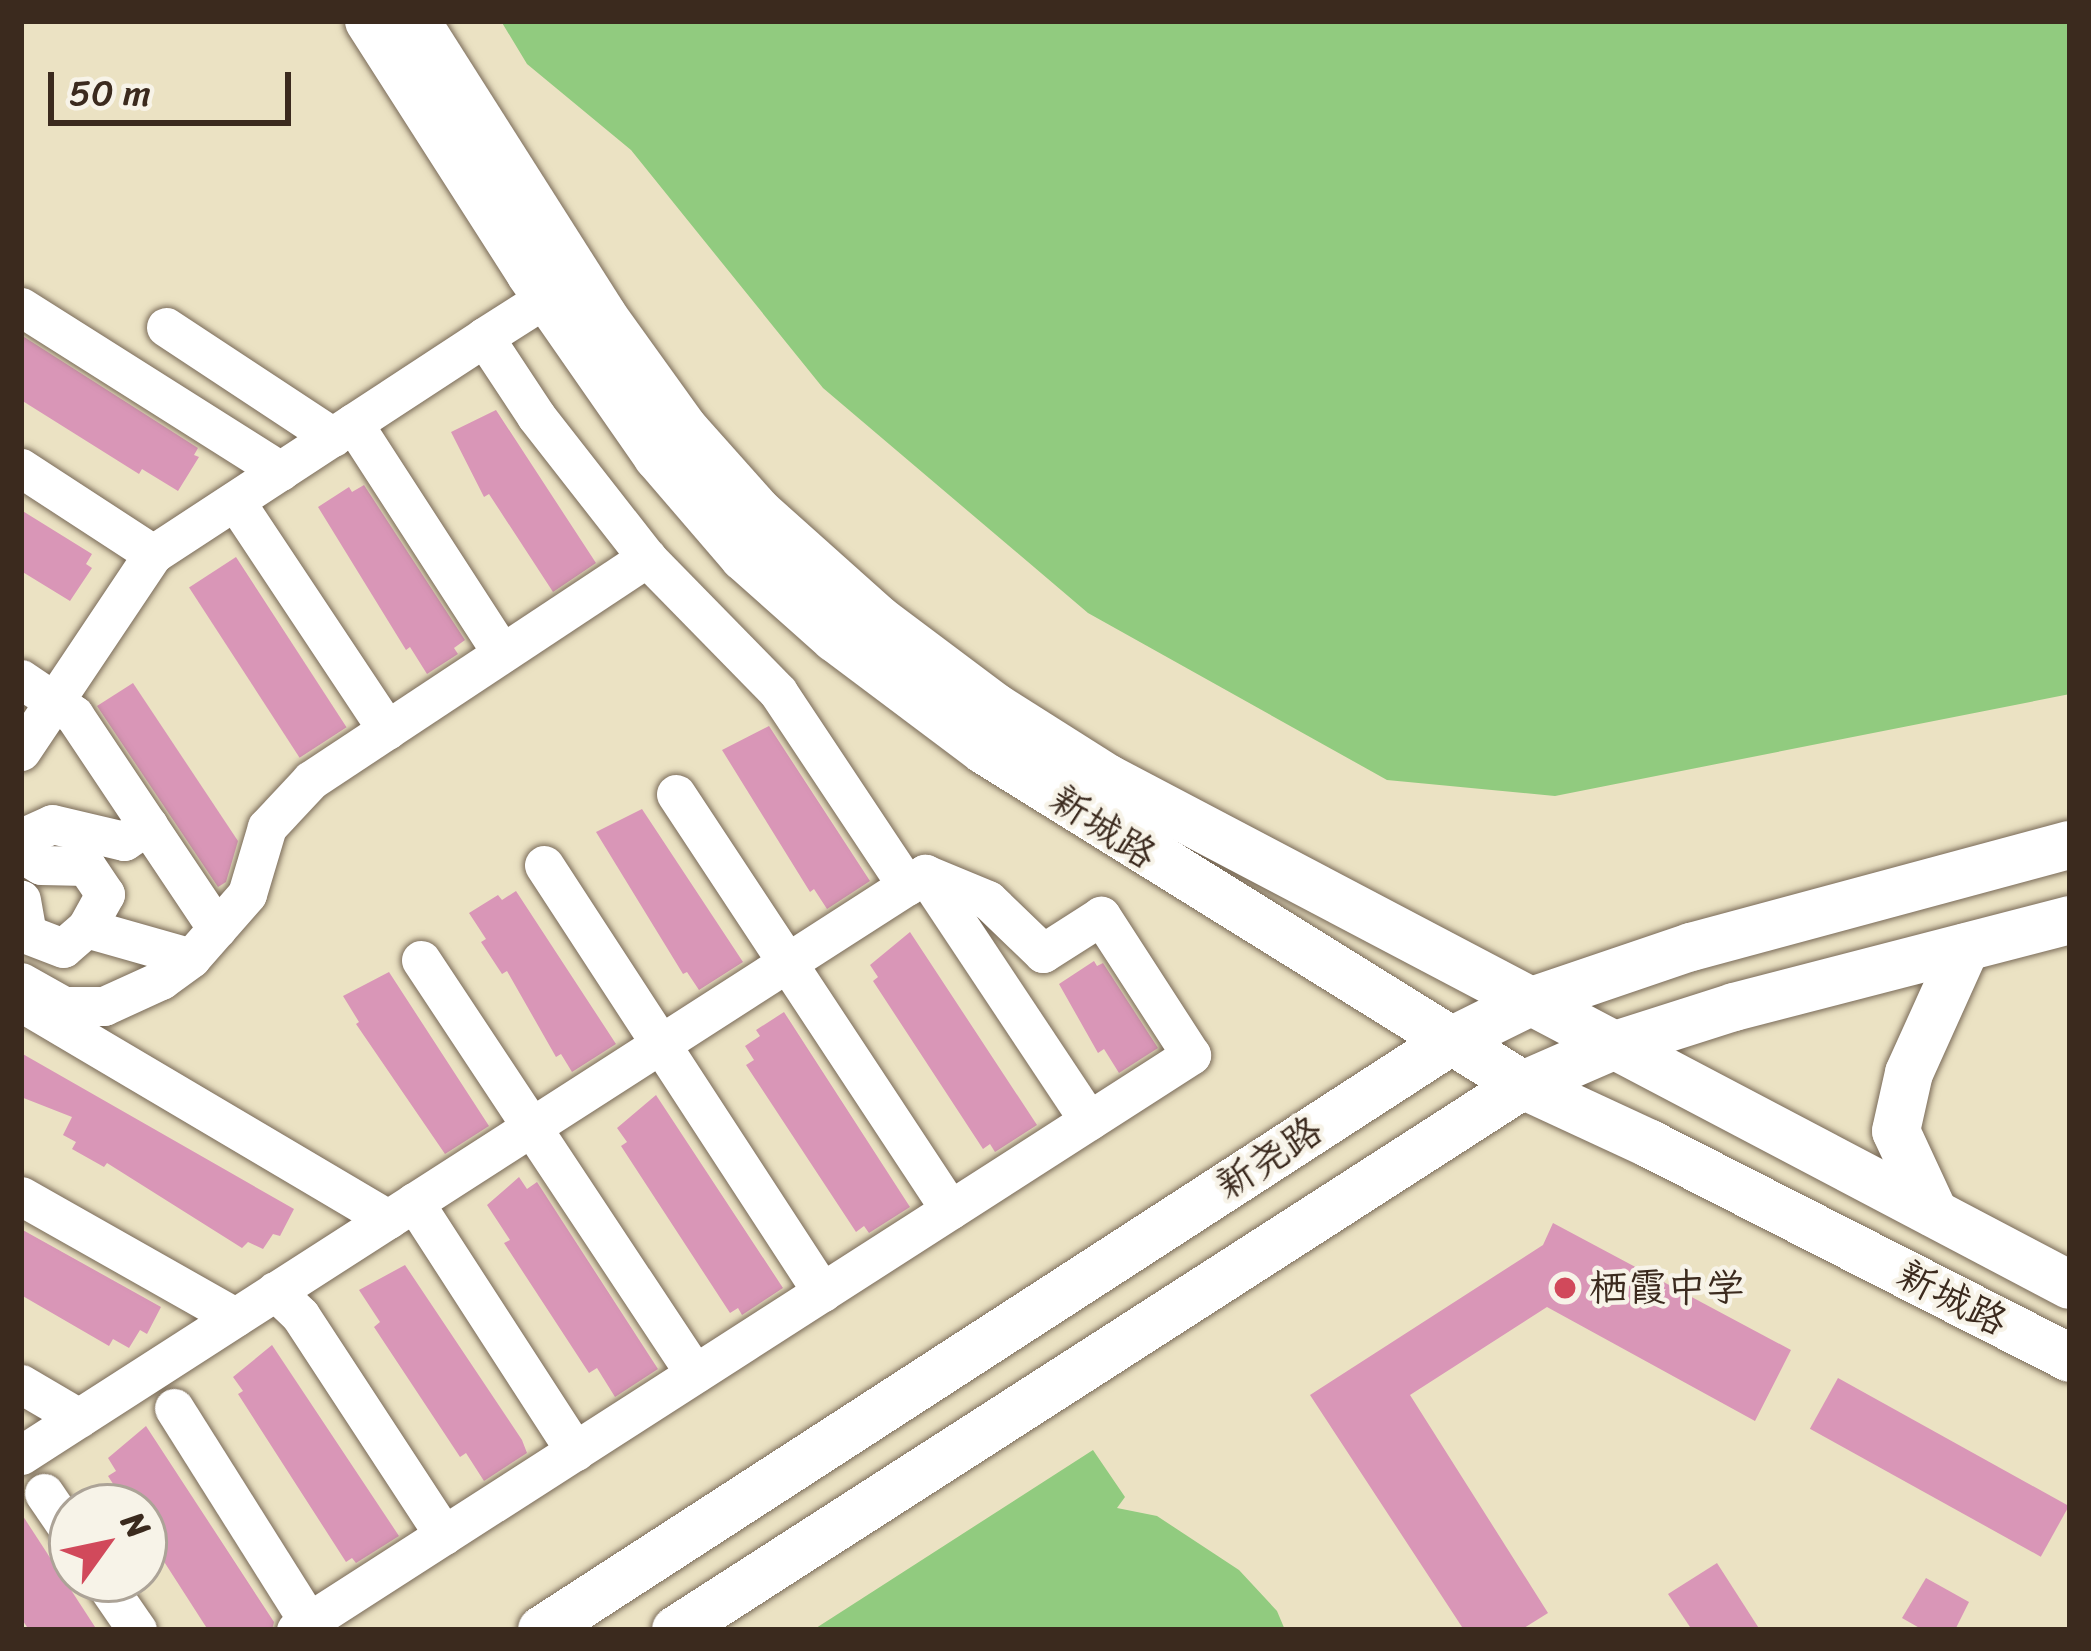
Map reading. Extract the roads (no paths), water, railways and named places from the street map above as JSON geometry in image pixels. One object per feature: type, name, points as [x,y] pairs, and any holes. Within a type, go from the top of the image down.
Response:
[{"type":"main road","name":"新城路","points":[[370,21],[547,297],[699,507],[744,557],[835,638],[1002,762],[1523,1085],[1650,1144],[2070,1358]]},
{"type":"main road","name":"新城路","points":[[416,21],[603,316],[685,430],[758,512],[879,620],[995,707],[1107,778],[2070,1286]]},
{"type":"main road","name":"新尧路","points":[[542,1630],[1451,1041],[1532,1001],[1691,947],[2070,845]]},
{"type":"main road","name":"新尧路","points":[[676,1630],[1523,1085],[1615,1045],[1734,1007],[2070,920]]},
{"type":"main road","points":[[1934,1213],[1896,1131],[1909,1073],[1966,947]]},
{"type":"street","points":[[21,751],[37,690],[153,554],[547,297]]},
{"type":"street","points":[[21,307],[280,471]]},
{"type":"street","points":[[166,327],[343,430],[502,653]]},
{"type":"street","points":[[484,338],[536,416],[647,558],[778,692],[1089,1120]]},
{"type":"street","points":[[21,468],[153,554]]},
{"type":"street","points":[[235,501],[387,730]]},
{"type":"street","points":[[21,982],[64,1006],[104,1006],[161,980],[204,943],[247,894],[267,827],[311,780],[647,558]]},
{"type":"street","points":[[37,690],[74,715],[148,825],[204,943]]},
{"type":"street","points":[[676,794],[950,1210]]},
{"type":"street","points":[[25,871],[86,866],[104,894],[86,928],[62,948],[32,955],[27,934],[25,871],[52,824],[124,841],[148,825]]},
{"type":"street","points":[[544,865],[822,1292]]},
{"type":"street","points":[[21,1455],[916,880],[988,900],[1043,953],[1101,916],[1191,1054],[302,1626],[174,1408]]},
{"type":"street","points":[[86,928],[204,943]]},
{"type":"street","points":[[421,960],[695,1373]]},
{"type":"street","points":[[21,1003],[401,1211],[575,1451]]},
{"type":"street","points":[[21,1196],[235,1317]]},
{"type":"street","points":[[275,1291],[300,1315],[444,1535]]},
{"type":"street","points":[[21,1384],[79,1418]]},
{"type":"street","points":[[44,1492],[48,1498]]},
{"type":"street","points":[[118,1603],[137,1630]]},
{"type":"place","name":"栖霞中学","points":[[1565,1288]]}]
